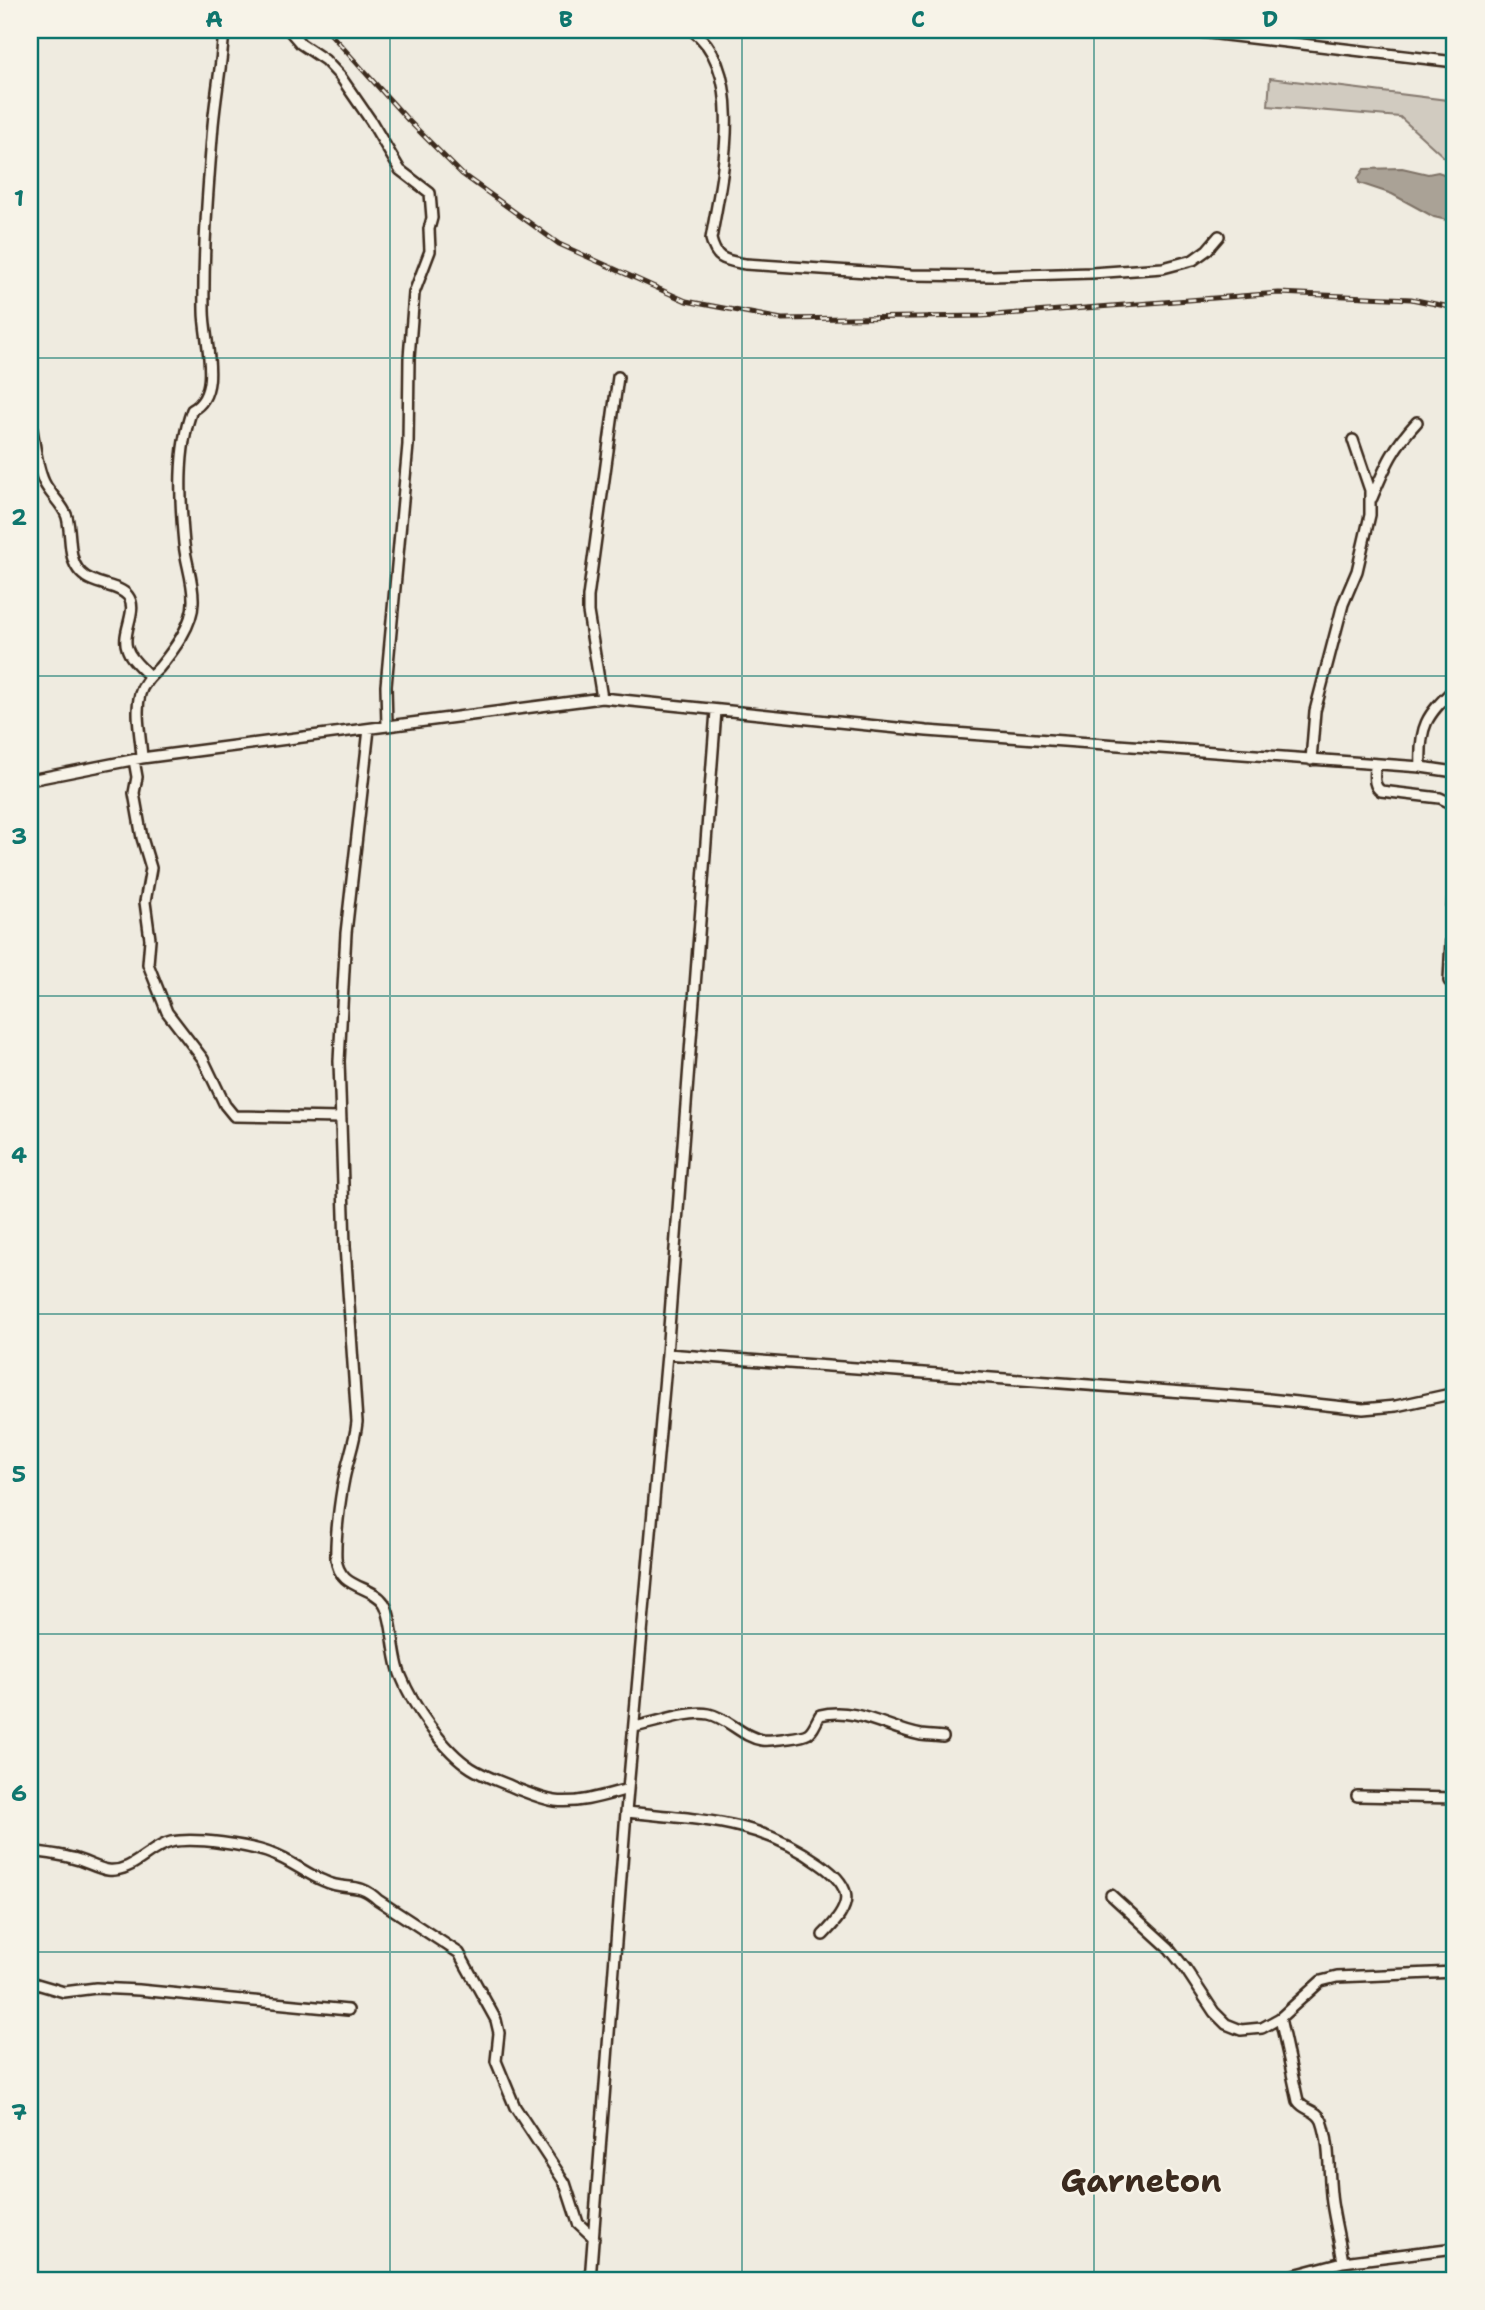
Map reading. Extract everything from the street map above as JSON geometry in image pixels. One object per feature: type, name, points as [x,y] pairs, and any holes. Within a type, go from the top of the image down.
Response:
[{"type":"street","points":[[224,30],[203,274],[204,323],[210,371],[206,397],[200,406],[192,410],[188,419],[181,464],[184,543],[193,602],[187,628],[150,677],[140,693],[139,704],[134,793],[150,868],[145,902],[150,939],[148,964],[167,1012],[203,1059],[225,1105],[234,1116],[341,1118]]},
{"type":"street","points":[[289,30],[301,44],[325,60],[340,76],[400,170],[430,193],[432,201],[430,251],[415,293],[409,358],[408,445],[386,686],[387,726]]},
{"type":"street","points":[[692,30],[708,44],[723,86],[727,123],[711,239],[714,251],[723,259],[745,264],[911,275],[1093,273],[1163,268],[1193,260],[1207,250],[1219,236]]},
{"type":"street","points":[[1183,30],[1455,62]]},
{"type":"street","points":[[602,698],[588,597],[618,377]]},
{"type":"street","points":[[30,419],[44,480],[67,516],[73,561],[82,575],[91,581],[124,592],[130,597],[132,605],[125,635],[126,646],[130,655],[150,677]]},
{"type":"street","points":[[1311,760],[1315,711],[1343,604],[1363,550],[1372,500],[1390,456],[1417,422]]},
{"type":"street","points":[[1353,440],[1372,500]]},
{"type":"street","points":[[1421,767],[1421,734],[1426,721],[1455,688]]},
{"type":"street","points":[[30,780],[138,759],[602,698],[927,731],[1421,767],[1455,772]]},
{"type":"street","points":[[590,2280],[626,1812],[667,1354],[716,711]]},
{"type":"street","points":[[369,729],[346,933],[339,1061],[345,1246],[357,1422],[355,1443],[344,1479],[336,1557],[338,1570],[347,1580],[384,1602],[394,1654],[412,1700],[428,1723],[469,1766],[483,1775],[558,1802],[599,1797],[628,1789]]},
{"type":"street","points":[[1375,765],[1374,783],[1381,791],[1440,798],[1455,806]]},
{"type":"street","points":[[1449,981],[1455,855]]},
{"type":"street","points":[[667,1354],[1251,1396],[1363,1409],[1396,1406],[1455,1393]]},
{"type":"street","points":[[634,1727],[695,1713],[707,1713],[718,1716],[751,1736],[767,1740],[808,1735],[816,1728],[820,1715],[845,1714],[861,1716],[921,1735],[943,1737]]},
{"type":"street","points":[[1357,1796],[1455,1798]]},
{"type":"street","points":[[626,1812],[721,1822],[751,1828],[803,1851],[841,1881],[847,1893],[846,1907],[823,1935]]},
{"type":"street","points":[[30,1851],[71,1857],[107,1870],[133,1863],[168,1843],[188,1840],[243,1846],[273,1854],[337,1886],[357,1886],[368,1890],[378,1900],[458,1953],[496,2020],[499,2034],[496,2061],[515,2107],[565,2183],[578,2222],[594,2238]]},
{"type":"street","points":[[1111,1895],[1168,1948],[1185,1968],[1214,2012],[1226,2024],[1241,2030],[1262,2028],[1280,2018],[1321,1981],[1337,1977],[1455,1972]]},
{"type":"street","points":[[30,1982],[64,1992],[96,1988],[139,1990],[348,2010]]},
{"type":"street","points":[[1280,2018],[1298,2101],[1301,2106],[1314,2111],[1322,2122],[1343,2262]]},
{"type":"street","points":[[1275,2280],[1343,2262],[1455,2248]]},
{"type":"shaded area","points":[[1270,78],[1455,101],[1455,167],[1400,117],[1268,106]]},
{"type":"shaded area","points":[[1402,168],[1428,174],[1438,172],[1455,178],[1455,222],[1434,217],[1392,194],[1359,183],[1358,178],[1364,169]]},
{"type":"railway","points":[[327,30],[408,120],[462,174],[559,244],[686,301],[782,319],[982,316],[1279,293],[1411,299],[1455,308]]},
{"type":"district","name":"Garneton","points":[[1141,2180]]}]
